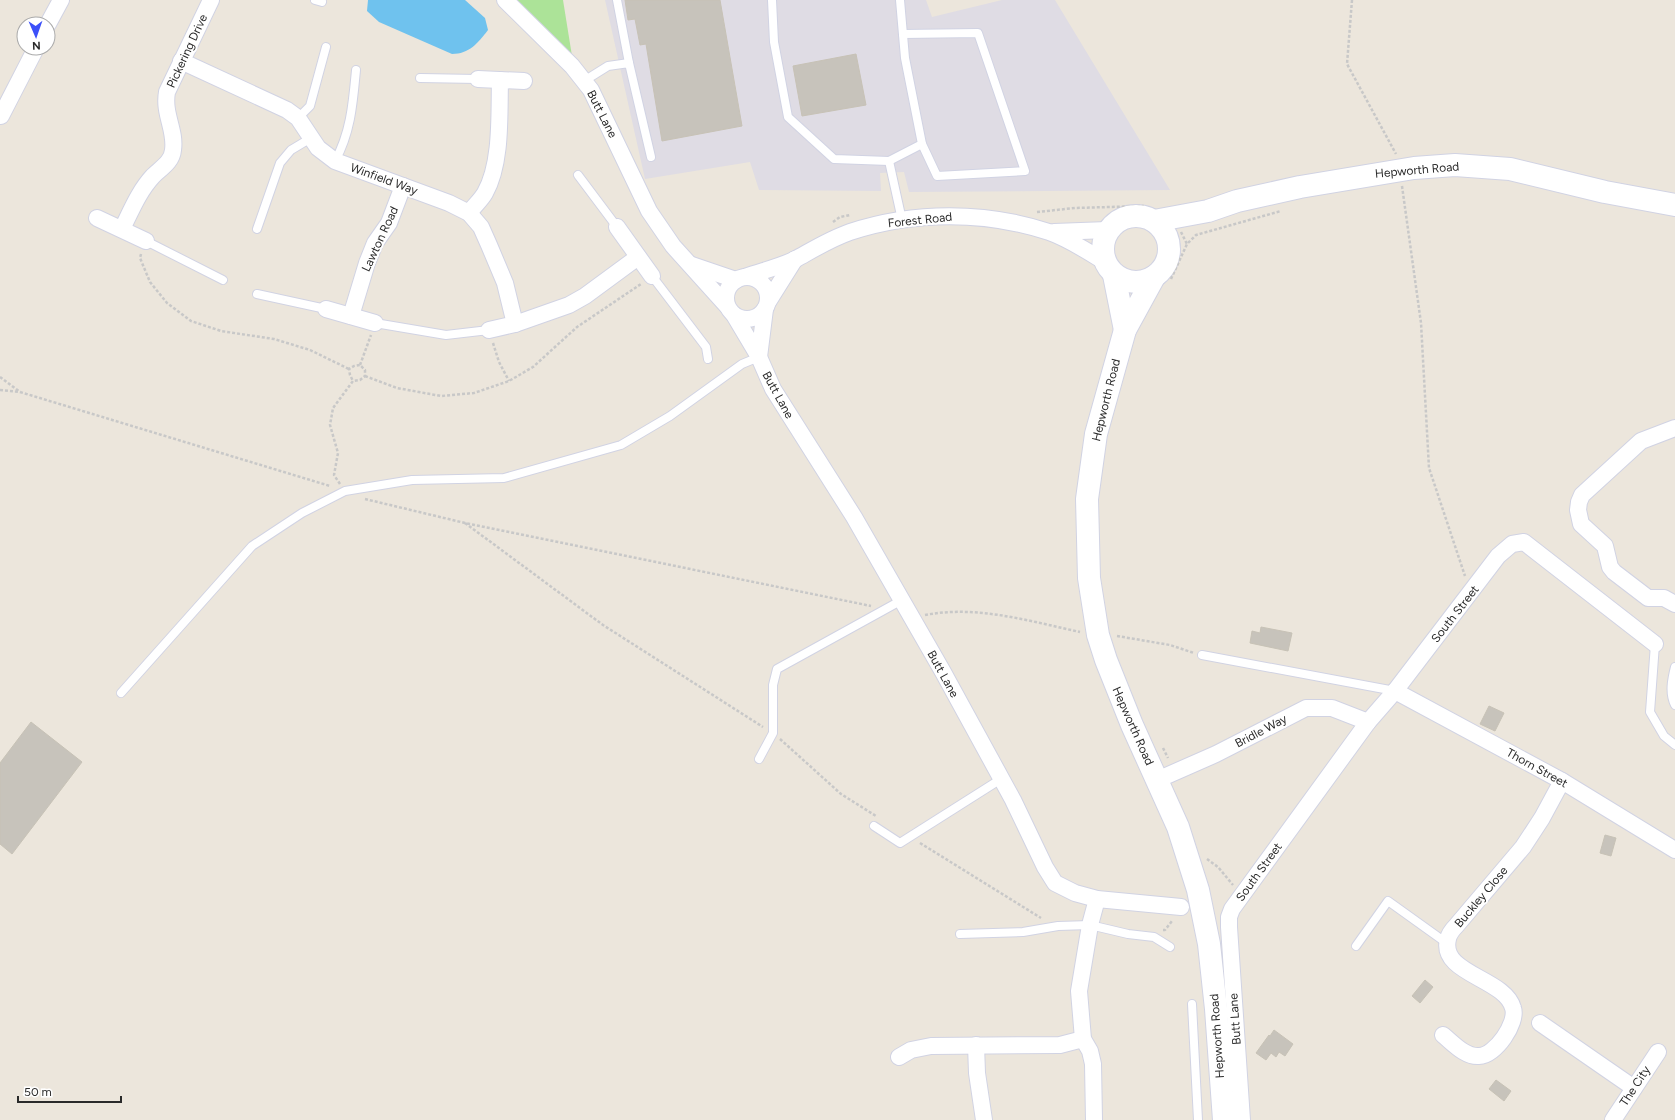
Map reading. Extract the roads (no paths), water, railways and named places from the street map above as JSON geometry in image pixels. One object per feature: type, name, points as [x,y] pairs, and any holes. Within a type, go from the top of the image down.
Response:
[{"type":"street","points":[[52,16],[60,0]]},
{"type":"street","name":"Pickering Drive","points":[[122,230],[142,189],[153,176],[167,164],[173,151],[173,140],[165,104],[167,92],[211,0]]},
{"type":"street","name":"Butt Lane","points":[[505,0],[572,66],[598,101],[649,211],[673,246],[691,264],[730,311],[759,357],[773,389],[854,517],[902,600],[1013,800],[1045,867],[1055,883],[1075,893],[1096,898],[1181,907]]},
{"type":"street","points":[[2,116],[32,56]]},
{"type":"street","name":"Winfield Way","points":[[181,61],[287,110],[298,118],[318,148],[335,161],[449,203],[469,212],[481,227],[505,283],[515,324]]},
{"type":"street","points":[[478,79],[524,81]]},
{"type":"street","points":[[469,212],[485,193],[494,165],[498,132],[500,80]]},
{"type":"street","name":"Hepworth Road","points":[[1151,214],[1208,211],[1237,201],[1300,186],[1414,168],[1455,165],[1510,169],[1605,192],[1675,204]]},
{"type":"street","name":"Lawton Road","points":[[351,316],[367,263],[375,243],[389,223],[403,186]]},
{"type":"street","name":"Hepworth Road","points":[[1169,246],[1208,211]]},
{"type":"street","points":[[1151,214],[1164,232],[1169,246],[1162,278],[1130,282],[1110,268],[1102,246],[1108,230],[1115,223],[1124,218],[1145,217],[1151,214]]},
{"type":"street","name":"Forest Road","points":[[741,279],[795,259],[810,249],[850,232],[902,220],[953,216],[973,217],[1021,224],[1050,232],[1074,244],[1110,268]]},
{"type":"street","points":[[97,218],[146,242]]},
{"type":"street","points":[[617,227],[652,276]]},
{"type":"street","name":"Forest Road","points":[[1050,232],[1108,230]]},
{"type":"street","points":[[489,330],[515,324],[569,305],[585,296],[638,257]]},
{"type":"street","name":"Forest Road","points":[[766,305],[795,259]]},
{"type":"street","name":"Butt Lane","points":[[691,264],[741,279]]},
{"type":"street","name":"Hepworth Road","points":[[1110,268],[1125,330]]},
{"type":"street","points":[[752,278],[765,287],[766,305],[759,316],[751,319],[742,319],[730,311],[727,291],[741,279],[752,278]]},
{"type":"street","name":"Hepworth Road","points":[[1162,278],[1125,330],[1096,434],[1087,499],[1089,578],[1109,633],[1114,682],[1178,827],[1204,914],[1209,944],[1216,1009],[1224,1120]]},
{"type":"street","name":"Butt Lane","points":[[759,357],[766,305]]},
{"type":"street","points":[[326,309],[375,323]]},
{"type":"street","points":[[1675,428],[1641,441],[1629,451],[1582,495],[1578,510],[1581,524],[1605,546],[1610,567],[1614,572],[1648,598],[1664,598],[1675,604]]},
{"type":"street","name":"South Street","points":[[1229,918],[1232,909],[1368,722],[1396,690],[1471,594],[1498,556],[1512,544],[1524,542],[1655,644]]},
{"type":"street","name":"Thorn Street","points":[[1396,690],[1562,781],[1675,850]]},
{"type":"street","name":"Bridle Way","points":[[1157,780],[1216,754],[1306,708],[1332,708],[1368,722]]},
{"type":"street","name":"Buckley Close","points":[[1448,944],[1448,938],[1456,926],[1527,841],[1542,818],[1562,781]]},
{"type":"street","points":[[1094,1120],[1093,1064],[1090,1052],[1083,1039],[1079,991],[1096,898]]},
{"type":"street","name":"Butt Lane","points":[[1229,918],[1242,1120]]},
{"type":"street","points":[[1442,1035],[1467,1054],[1478,1056],[1487,1054],[1496,1046],[1511,1027],[1514,1018],[1514,1008],[1510,1000],[1475,974],[1460,968],[1451,958],[1448,944]]},
{"type":"street","points":[[1540,1023],[1634,1088]]},
{"type":"street","points":[[899,1057],[911,1050],[931,1046],[1060,1045],[1083,1039]]},
{"type":"street","points":[[976,1045],[976,1073],[984,1120]]},
{"type":"street","name":"The City","points":[[1617,1119],[1634,1088],[1658,1052]]},
{"type":"lane","points":[[616,0],[651,157]]},
{"type":"lane","points":[[772,0],[774,42],[788,117],[834,159],[889,161],[922,144]]},
{"type":"lane","points":[[900,0],[904,58],[922,144],[937,176],[1025,171],[978,33],[903,34]]},
{"type":"lane","points":[[298,118],[310,106],[326,46]]},
{"type":"lane","points":[[584,82],[608,66],[630,63]]},
{"type":"lane","points":[[335,161],[344,141],[352,116],[356,70]]},
{"type":"lane","points":[[420,78],[478,79]]},
{"type":"lane","points":[[258,229],[280,163],[291,150],[311,138]]},
{"type":"lane","points":[[889,161],[902,220]]},
{"type":"lane","points":[[578,175],[617,227]]},
{"type":"lane","points":[[146,242],[223,280]]},
{"type":"lane","points":[[652,276],[706,347],[708,359]]},
{"type":"lane","points":[[257,294],[326,309]]},
{"type":"lane","points":[[375,323],[446,335],[489,330]]},
{"type":"lane","points":[[121,693],[252,546],[302,513],[345,491],[412,480],[504,478],[621,445],[670,416],[742,364],[759,357]]},
{"type":"lane","points":[[759,759],[773,733],[773,685],[777,669],[885,608],[902,600]]},
{"type":"lane","name":"South Street","points":[[1655,644],[1650,712],[1664,736],[1675,745]]},
{"type":"lane","points":[[1202,655],[1396,690]]},
{"type":"lane","points":[[1675,667],[1672,679],[1673,700],[1675,704]]},
{"type":"lane","points":[[874,826],[900,843],[1001,779]]},
{"type":"lane","points":[[1356,946],[1388,901],[1448,944]]},
{"type":"lane","points":[[960,934],[1023,932],[1058,926],[1090,925],[1128,934],[1154,937],[1170,947]]},
{"type":"lane","points":[[1192,1004],[1198,1120]]},
{"type":"water","points":[[368,0],[465,0],[485,18],[488,30],[473,47],[458,54],[452,54],[379,22],[367,11]]}]
